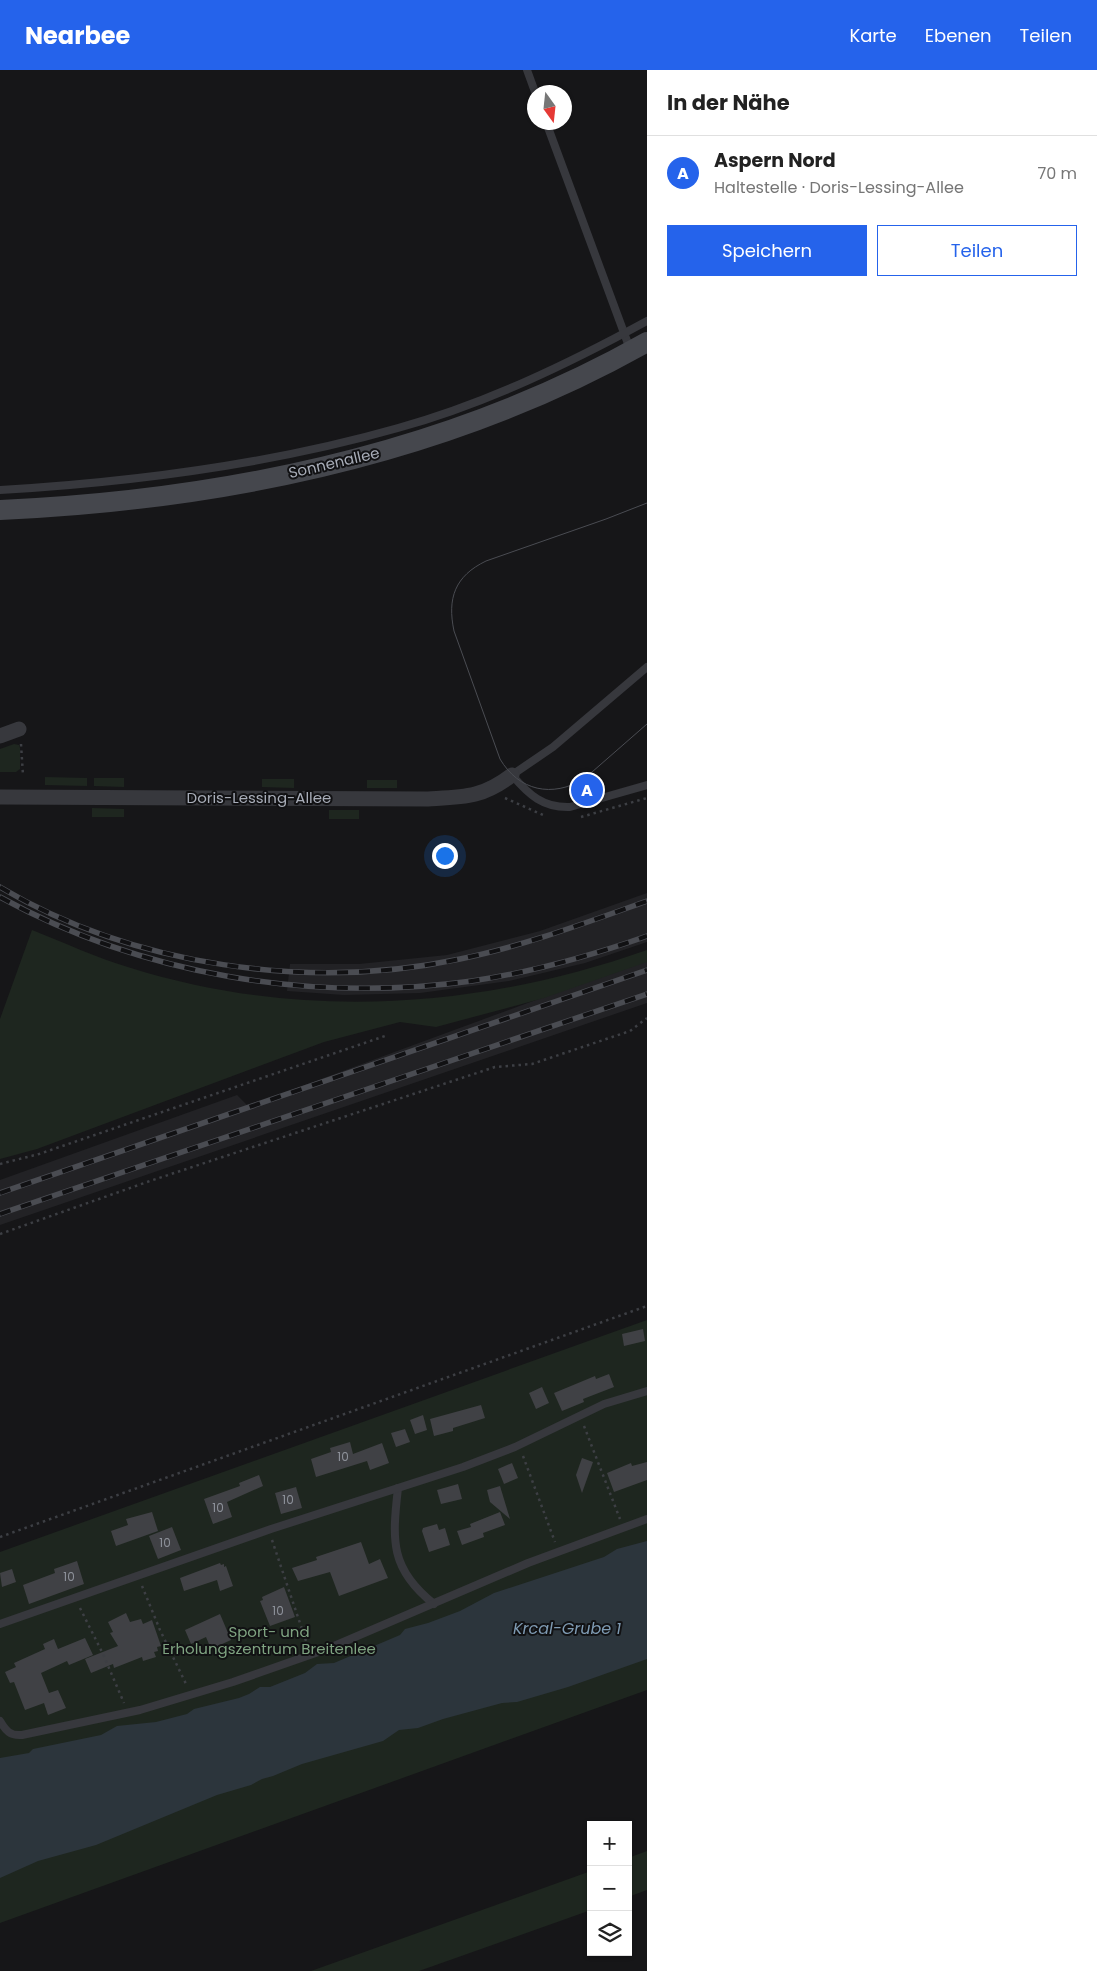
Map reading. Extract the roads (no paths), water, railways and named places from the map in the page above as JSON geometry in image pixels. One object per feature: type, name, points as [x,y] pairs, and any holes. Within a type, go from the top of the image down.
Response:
[{"type":"street","name":"Sonnenallee","points":[[0,510],[141,499],[249,482],[338,463],[401,446],[512,407],[586,375],[634,342]]},
{"type":"street","points":[[0,736],[20,734]]},
{"type":"street","name":"Doris-Lessing-Allee","points":[[0,797],[428,799],[471,796],[500,784],[512,775]]},
{"type":"lane","points":[[527,70],[532,85]]},
{"type":"lane","points":[[549,130],[634,342]]},
{"type":"lane","points":[[0,490],[140,480],[248,464],[399,428],[490,396],[551,370],[634,342],[647,321]]},
{"type":"lane","points":[[647,667],[553,747],[512,775],[537,800],[559,807],[570,807],[647,785]]},
{"type":"lane","points":[[0,1624],[268,1530],[463,1467],[520,1445],[580,1415],[620,1398],[647,1391]]},
{"type":"lane","points":[[398,1488],[395,1541],[399,1563],[412,1583],[434,1604]]},
{"type":"lane","points":[[0,1721],[8,1733],[14,1736],[22,1735],[128,1713],[192,1696],[311,1655],[480,1583],[647,1519]]},
{"type":"water","name":"Krcal-Grube 1","points":[[647,1541],[647,1659],[568,1687],[517,1702],[502,1703],[418,1728],[399,1730],[383,1741],[302,1764],[251,1785],[217,1795],[96,1845],[38,1861],[0,1878],[0,1758],[29,1753],[33,1749],[101,1735],[117,1726],[156,1722],[187,1714],[194,1709],[239,1698],[260,1687],[270,1687],[305,1673],[317,1664],[334,1663],[400,1635],[405,1629],[460,1611],[494,1593],[604,1557],[617,1549]]},
{"type":"tram line","points":[[647,503],[486,561],[475,567],[460,581],[453,598],[452,608],[454,631],[500,759],[508,770],[526,784],[548,789],[572,785],[584,779],[647,724]]},
{"type":"railway","points":[[0,887],[52,914],[107,936],[164,953],[223,965],[283,971],[343,972],[402,968],[460,959],[531,941],[647,901]]},
{"type":"railway","points":[[0,897],[54,924],[111,946],[169,964],[289,985],[350,988],[411,987],[472,981],[561,963],[647,936]]},
{"type":"railway","points":[[0,1193],[647,970]]},
{"type":"railway","points":[[0,1214],[647,994]]},
{"type":"place","name":"Aspern Nord","points":[[587,790]]},
{"type":"park label","name":"Sport- und Erholungszentrum Breitenlee","points":[[269,1640]]}]
